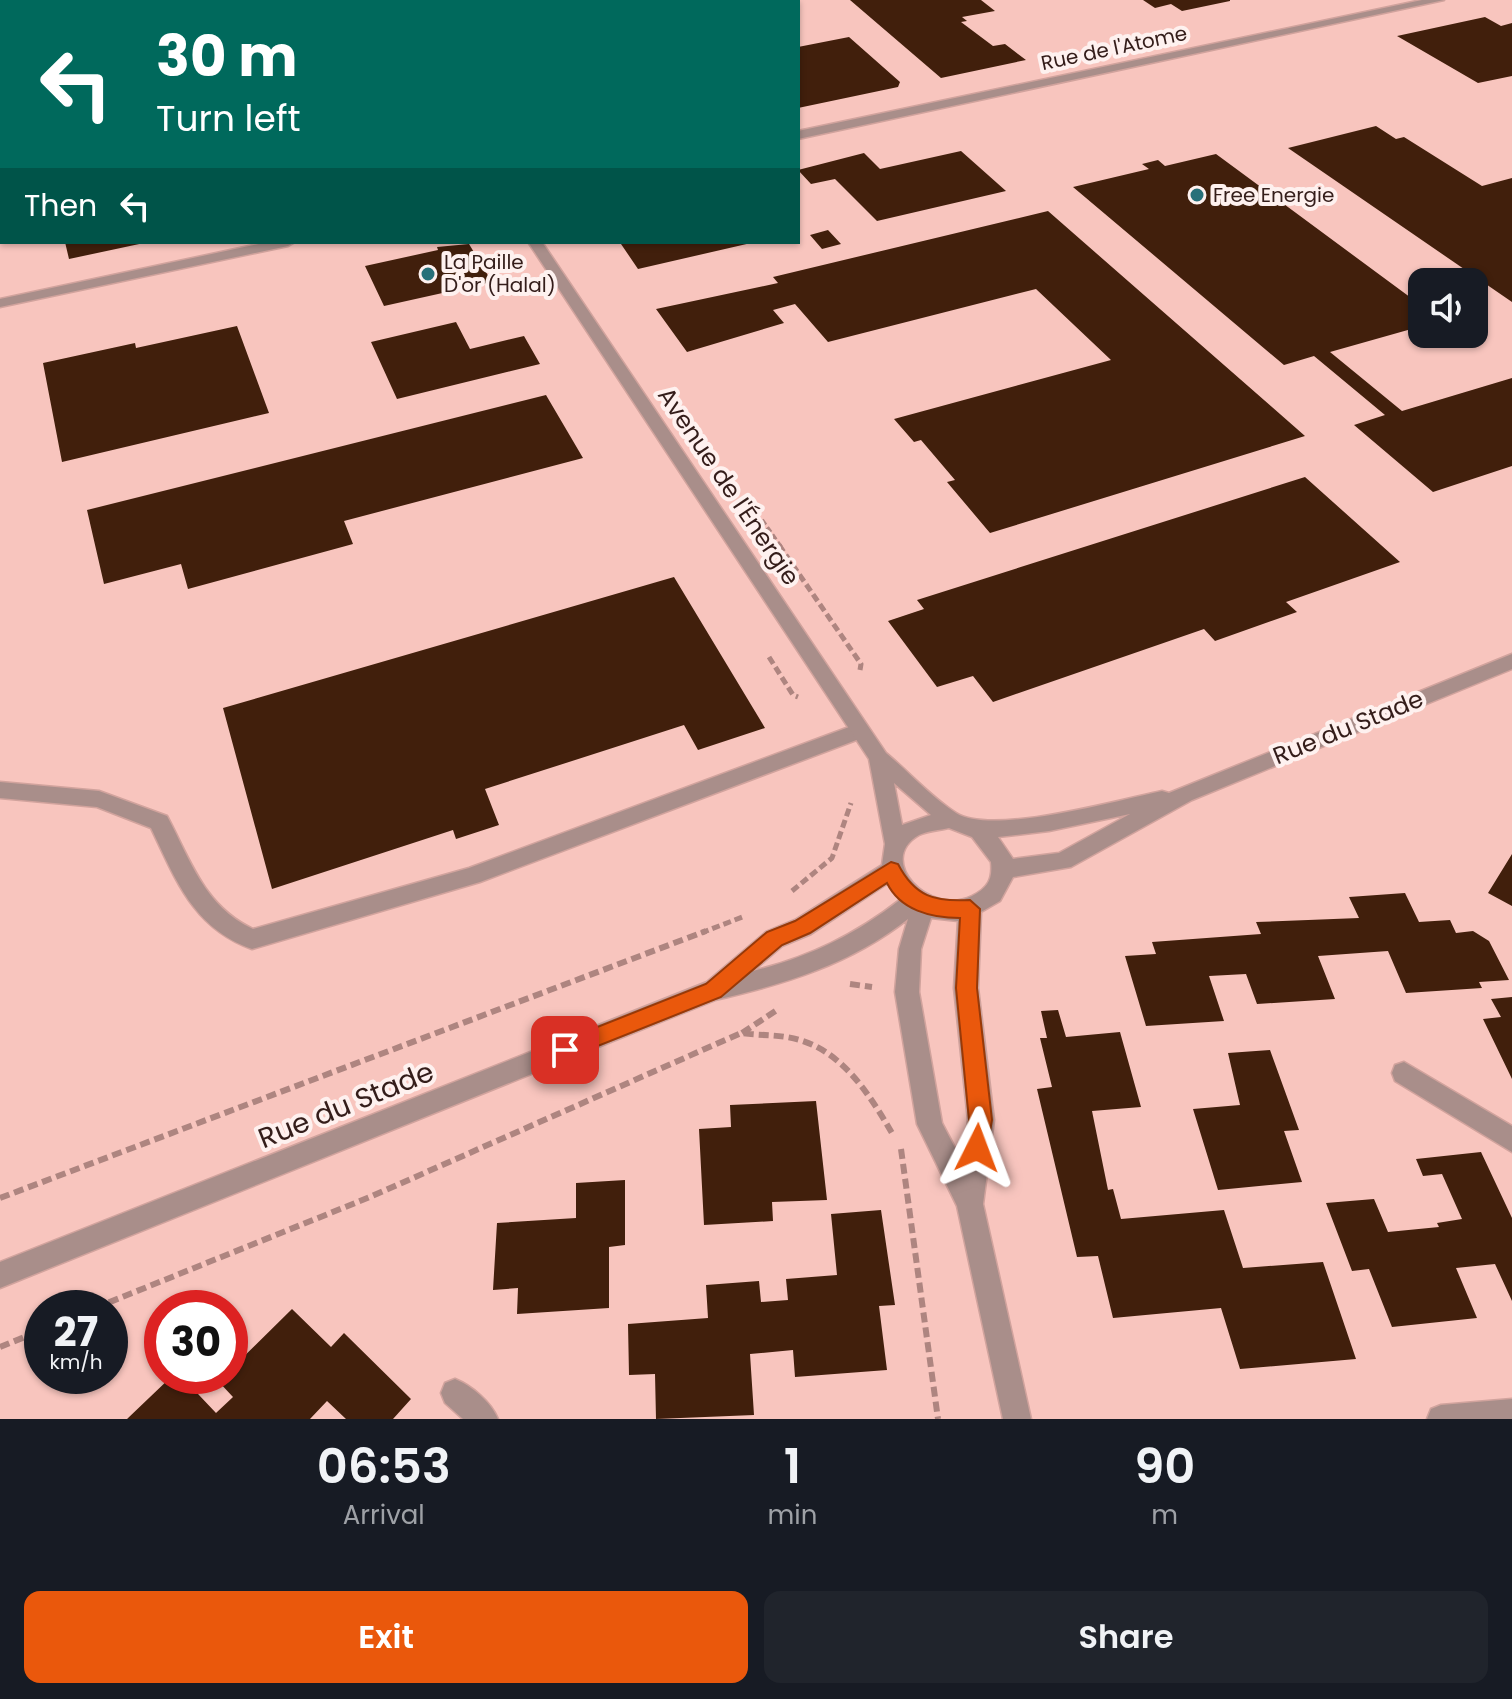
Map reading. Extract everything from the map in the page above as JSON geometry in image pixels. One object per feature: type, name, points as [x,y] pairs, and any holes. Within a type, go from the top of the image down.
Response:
[{"type":"street","name":"Rue de l'Atome","points":[[800,135],[1438,0]]},
{"type":"street","points":[[0,303],[279,244]]},
{"type":"street","name":"Avenue de l'Énergie","points":[[536,244],[879,758],[950,820]]},
{"type":"street","name":"Rue du Stade","points":[[1004,869],[1063,861],[1185,794],[1512,661]]},
{"type":"street","points":[[0,790],[99,799],[159,822],[192,889],[223,925],[252,939],[472,876],[860,731]]},
{"type":"street","name":"Avenue de l'Énergie","points":[[879,758],[895,843]]},
{"type":"street","name":"Rue du Stade","points":[[980,831],[1049,823],[1185,794]]},
{"type":"street","points":[[950,820],[980,831],[1001,855],[1004,869],[995,893],[970,909],[939,910],[919,903],[897,884],[891,870],[895,843],[918,825],[950,820]]},
{"type":"street","name":"Rue du Stade","points":[[713,990],[774,939],[803,927],[891,870]]},
{"type":"street","points":[[919,903],[910,949],[907,992],[930,1124],[970,1204],[1017,1419]]},
{"type":"street","name":"Rue du Stade","points":[[0,1275],[713,990],[794,973],[874,935],[919,903]]},
{"type":"street","points":[[970,909],[966,988],[981,1120],[970,1204]]},
{"type":"street","points":[[1404,1073],[1512,1140]]},
{"type":"street","points":[[455,1393],[484,1419]]},
{"type":"street","points":[[1441,1419],[1512,1413]]},
{"type":"path","points":[[786,895],[832,858],[851,804],[849,793]]},
{"type":"path","points":[[0,1198],[760,911]]},
{"type":"path","points":[[128,1295],[370,1197],[741,1033],[802,1041],[828,1055],[873,1100],[900,1147],[913,1219],[938,1419]]},
{"type":"path","points":[[0,1347],[24,1337]]},
{"type":"building","points":[[850,0],[981,0],[995,11],[962,17],[967,21],[961,22],[993,46],[1005,44],[1026,60],[941,78]]},
{"type":"building","points":[[1143,0],[1230,1],[1182,11],[1171,4],[1155,8]]},
{"type":"building","points":[[1485,17],[1501,26],[1512,23],[1512,76],[1478,83],[1397,36]]},
{"type":"building","points":[[849,37],[900,82],[898,87],[800,108],[800,47]]},
{"type":"building","points":[[1376,126],[1396,139],[1404,137],[1482,186],[1512,178],[1512,302],[1488,286],[1488,268],[1463,268],[1288,148]]},
{"type":"building","points":[[961,151],[1006,191],[877,221],[835,179],[811,184],[800,172],[800,169],[864,153],[880,169]]},
{"type":"building","points":[[1216,154],[1408,296],[1408,330],[1330,352],[1402,411],[1512,378],[1512,466],[1433,492],[1354,425],[1385,415],[1314,356],[1284,365],[1073,187],[1149,169],[1142,164],[1158,160],[1165,166]]},
{"type":"building","points":[[1048,211],[1305,436],[990,533],[947,482],[955,480],[921,440],[914,442],[894,419],[1111,360],[1036,289],[828,342],[795,304],[773,310],[784,323],[687,352],[656,309],[778,283],[773,277]]},
{"type":"building","points":[[828,230],[841,244],[822,249],[810,235]]},
{"type":"building","points":[[65,244],[139,244],[69,259]]},
{"type":"building","name":"La Paille D'or (Halal)","points":[[469,244],[492,282],[384,306],[365,266],[438,250],[437,247]]},
{"type":"building","points":[[621,244],[747,244],[638,269]]},
{"type":"building","points":[[456,322],[470,349],[524,336],[540,364],[397,399],[371,342]]},
{"type":"building","points":[[237,326],[269,413],[62,462],[43,363],[135,343],[136,348]]},
{"type":"building","points":[[546,395],[583,458],[344,521],[353,544],[188,589],[181,564],[104,584],[87,510]]},
{"type":"building","points":[[1305,477],[1400,562],[1286,602],[1297,612],[1215,641],[1204,629],[993,702],[973,676],[937,687],[888,621],[924,609],[917,600]]},
{"type":"building","points":[[674,577],[765,728],[698,750],[684,725],[485,789],[499,825],[456,839],[453,830],[272,889],[223,708]]},
{"type":"building","points":[[1512,854],[1512,906],[1488,893]]},
{"type":"building","points":[[1405,893],[1419,922],[1450,920],[1456,933],[1473,931],[1489,941],[1509,980],[1479,982],[1482,988],[1406,993],[1388,951],[1318,956],[1335,999],[1257,1004],[1246,974],[1209,976],[1224,1021],[1146,1026],[1125,956],[1156,954],[1152,942],[1261,934],[1256,922],[1359,918],[1349,897]]},
{"type":"building","points":[[1512,997],[1512,1079],[1483,1019],[1501,1017],[1491,999]]},
{"type":"building","points":[[1058,1010],[1066,1037],[1120,1032],[1141,1107],[1092,1111],[1108,1190],[1113,1189],[1121,1219],[1224,1210],[1243,1268],[1323,1262],[1356,1359],[1240,1369],[1221,1308],[1113,1318],[1098,1256],[1077,1257],[1037,1089],[1052,1087],[1040,1038],[1047,1038],[1041,1011]]},
{"type":"building","points":[[1270,1050],[1299,1130],[1284,1131],[1302,1182],[1218,1190],[1193,1109],[1240,1105],[1228,1053]]},
{"type":"building","points":[[816,1101],[827,1200],[772,1202],[773,1221],[704,1225],[699,1129],[731,1127],[730,1105]]},
{"type":"building","points":[[1481,1152],[1512,1218],[1512,1301],[1495,1264],[1456,1268],[1477,1318],[1392,1327],[1369,1269],[1352,1271],[1326,1203],[1374,1199],[1388,1232],[1439,1227],[1437,1223],[1462,1219],[1442,1174],[1423,1176],[1416,1159]]},
{"type":"building","points":[[625,1180],[625,1245],[609,1247],[609,1308],[517,1314],[518,1288],[493,1290],[497,1223],[576,1218],[576,1183]]},
{"type":"building","points":[[881,1210],[895,1305],[879,1306],[887,1370],[795,1377],[793,1350],[750,1354],[754,1415],[656,1419],[655,1374],[629,1375],[628,1324],[708,1318],[706,1285],[759,1281],[761,1302],[788,1300],[786,1279],[837,1275],[831,1214]]},
{"type":"building","points":[[292,1309],[331,1347],[344,1333],[411,1399],[393,1419],[346,1419],[327,1401],[310,1419],[127,1419],[153,1394],[198,1394],[216,1413],[233,1397],[230,1394],[248,1394],[248,1352]]},
{"type":"place","name":"Free Energie","points":[[1197,195]]},
{"type":"place","name":"La Paille D'or (Halal)","points":[[428,274]]},
{"type":"route","points":[[565,1050],[713,990],[774,939],[803,927],[891,870],[897,884],[915,901],[939,910],[970,909],[966,988],[981,1120],[977,1148]]}]
